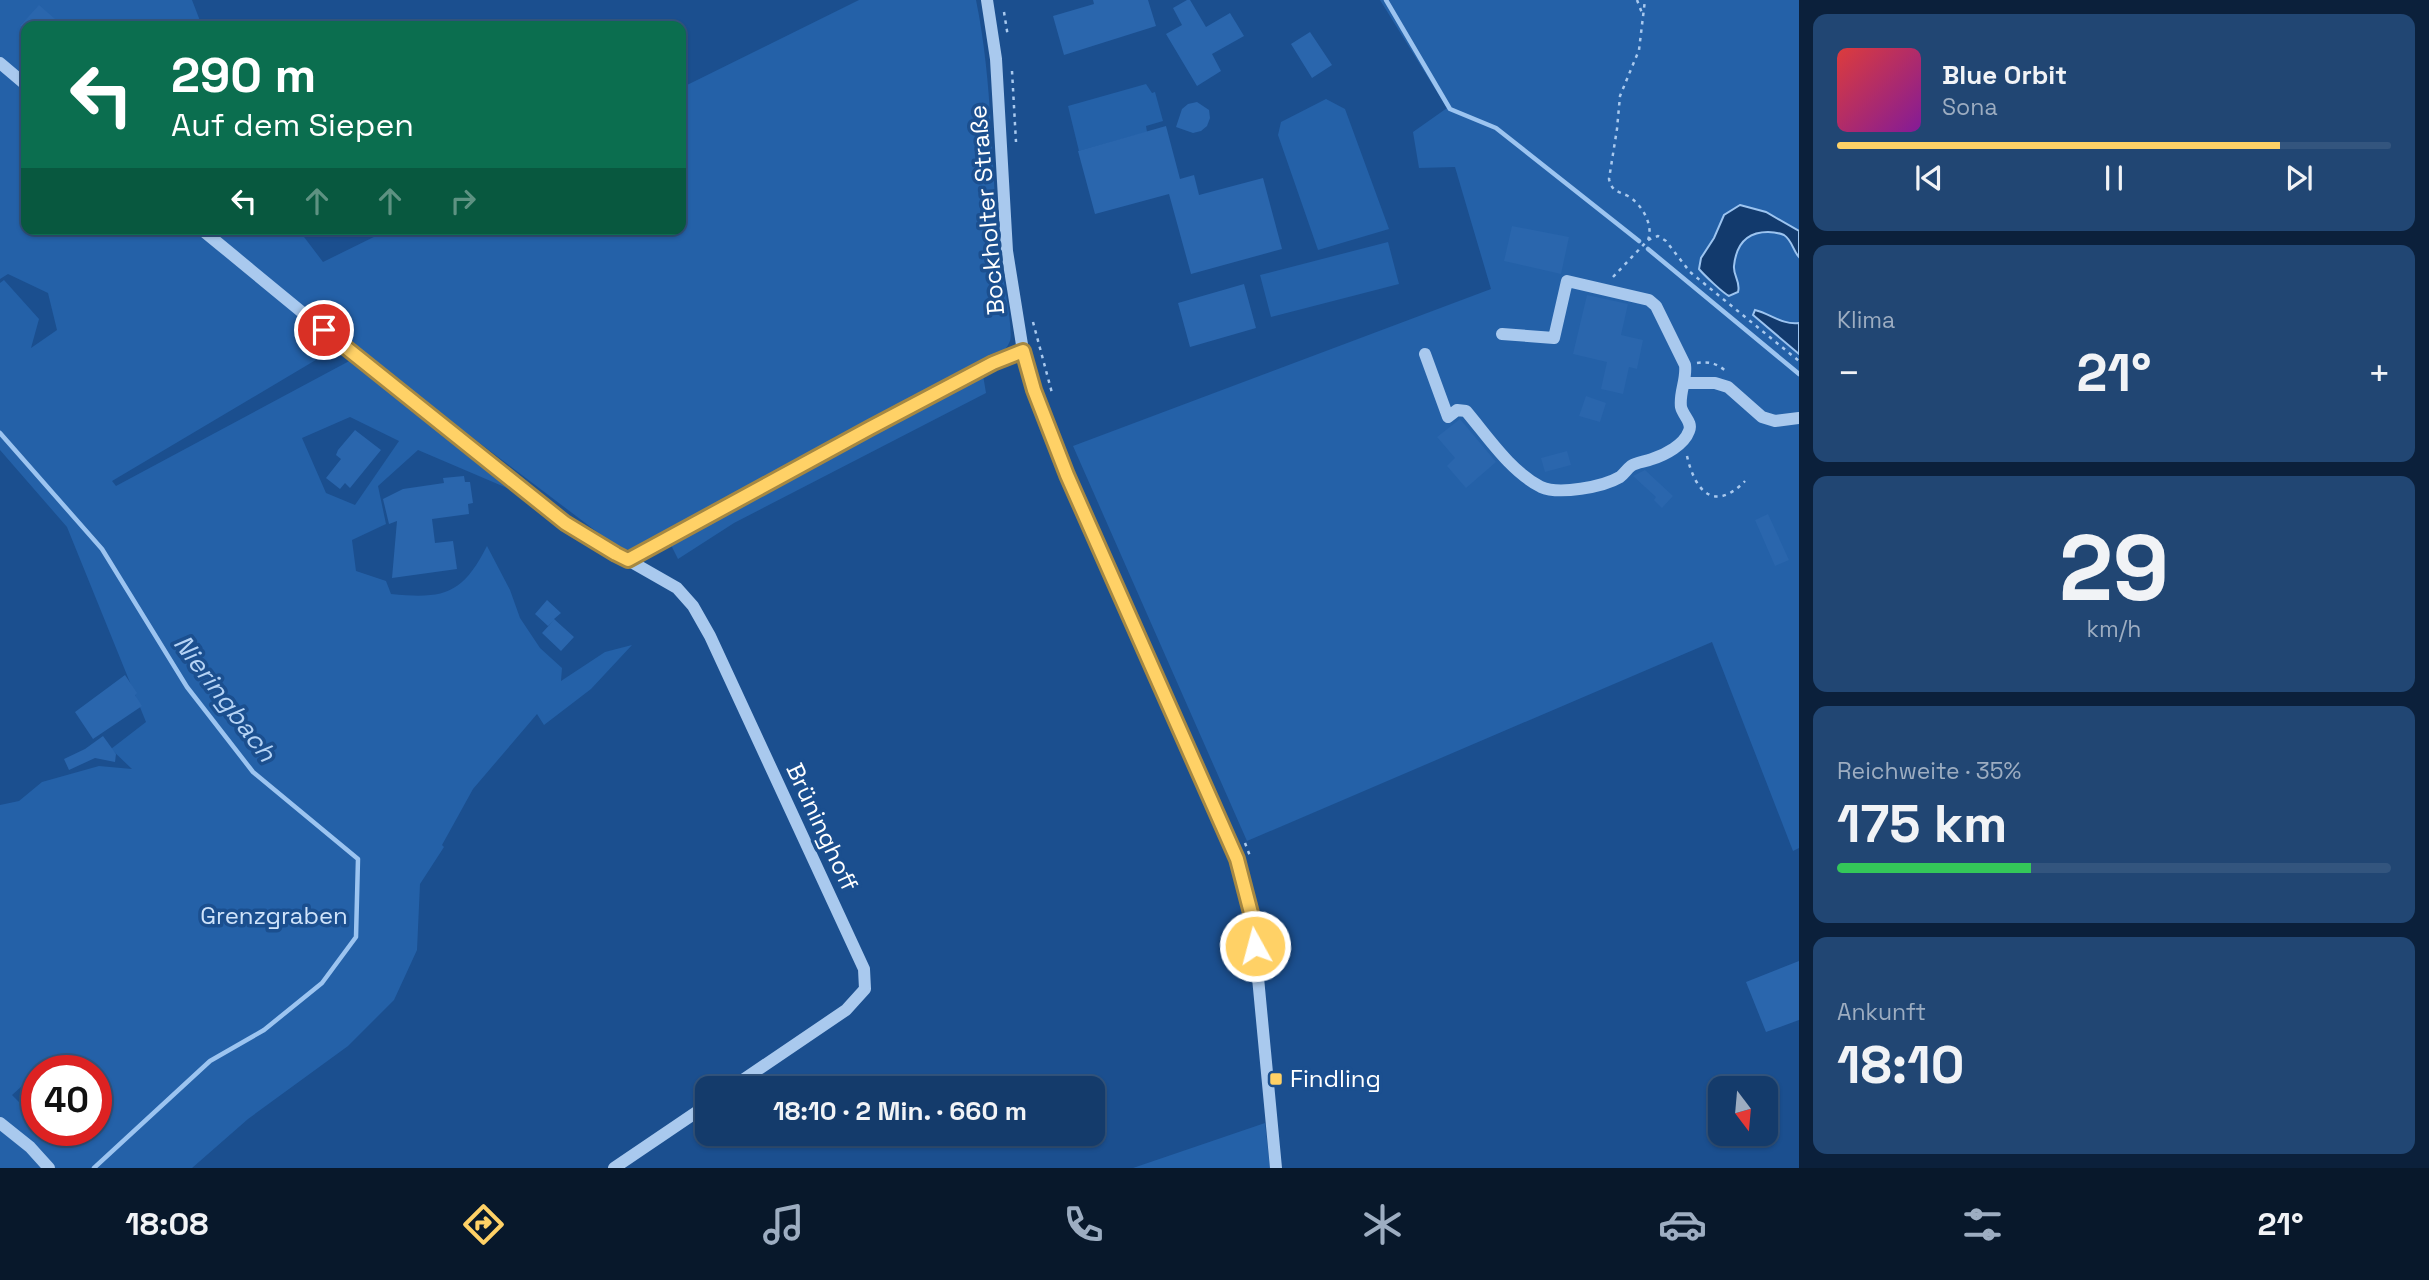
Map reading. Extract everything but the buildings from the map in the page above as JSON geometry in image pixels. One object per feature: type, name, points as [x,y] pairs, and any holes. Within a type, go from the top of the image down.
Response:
[{"type":"street","name":"Bockholter Straße","points":[[987,0],[996,60],[1007,251],[1023,351],[1047,428],[1218,814],[1245,884],[1252,924],[1276,1168]]},
{"type":"street","points":[[0,63],[21,81]]},
{"type":"street","name":"Brüninghoff","points":[[208,235],[385,381],[565,523],[677,588],[693,606],[710,636],[864,969],[865,989],[846,1010],[749,1076]]},
{"type":"street","points":[[1425,354],[1448,417],[1457,410],[1466,411],[1500,452],[1524,475],[1543,488],[1563,491],[1609,481],[1620,476],[1632,465],[1654,459],[1672,449],[1689,431],[1690,423],[1681,408],[1685,365],[1656,306],[1649,300],[1567,281],[1554,338],[1502,334]]},
{"type":"street","points":[[628,560],[882,421],[993,363],[1023,351]]},
{"type":"street","points":[[1685,383],[1715,383],[1728,387],[1762,417],[1775,421],[1799,418]]},
{"type":"street","points":[[614,1168],[695,1113]]},
{"type":"street","points":[[0,1123],[30,1147],[49,1168]]},
{"type":"path","points":[[1637,0],[1643,16]]},
{"type":"path","points":[[1645,0],[1639,50],[1620,96],[1609,179],[1615,192],[1628,196],[1642,210],[1647,220],[1650,235],[1648,240]]},
{"type":"path","points":[[1002,1],[1008,37]]},
{"type":"path","points":[[1010,61],[1016,143]]},
{"type":"path","points":[[1602,288],[1648,240],[1658,236],[1666,241],[1690,272],[1799,361]]},
{"type":"path","points":[[1031,313],[1053,398]]},
{"type":"path","points":[[1685,365],[1706,361],[1717,364],[1728,372]]},
{"type":"path","points":[[1684,439],[1690,471],[1703,493],[1721,495],[1738,489],[1745,481]]},
{"type":"path","points":[[1242,837],[1251,860]]},
{"type":"green space","name":"Grenzgraben","points":[[0,0],[192,0],[200,21],[21,21],[21,235],[303,235],[323,262],[378,235],[686,235],[686,86],[859,0],[976,0],[986,62],[996,220],[1011,334],[1008,345],[1002,352],[981,363],[986,393],[734,523],[678,559],[665,533],[640,548],[621,550],[346,342],[112,481],[116,486],[353,359],[507,488],[418,450],[378,486],[386,524],[352,540],[356,571],[386,581],[391,594],[438,594],[460,584],[469,575],[487,546],[510,590],[520,618],[540,648],[562,668],[561,681],[605,652],[632,645],[591,689],[544,725],[537,714],[473,789],[442,845],[444,847],[420,884],[417,950],[394,1000],[348,1046],[248,1119],[192,1168],[0,1168],[0,805],[19,801],[42,782],[99,766],[132,769],[111,749],[146,722],[67,527],[0,450],[0,283],[4,280],[39,319],[31,348],[57,330],[48,293],[8,274],[0,279]],"holes":[[[350,417],[399,441],[355,505],[326,493],[302,438]]]},
{"type":"green space","points":[[1380,0],[1799,0],[1799,848],[1793,851],[1712,642],[1247,841],[1073,446],[1491,289],[1455,167],[1419,168],[1413,132],[1447,108]]},
{"type":"green space","points":[[1146,84],[1152,93],[1155,92],[1163,121],[1146,126],[1147,132],[1079,151],[1068,106]]},
{"type":"green space","points":[[1326,99],[1345,109],[1389,229],[1318,250],[1278,135],[1281,122]]},
{"type":"green space","points":[[1388,242],[1399,284],[1271,317],[1260,275]]},
{"type":"green space","points":[[1265,1123],[1270,1168],[1133,1168]]},
{"type":"shaded area","points":[[1740,205],[1766,212],[1799,231],[1799,257],[1784,235],[1768,232],[1748,237],[1740,246],[1735,259],[1738,292],[1729,296],[1699,269],[1701,258],[1724,215]]},
{"type":"shaded area","points":[[1755,310],[1782,321],[1799,323],[1799,354],[1753,315]]},
{"type":"waterway","points":[[1386,0],[1450,109],[1496,128],[1639,241]]},
{"type":"waterway","points":[[1648,249],[1799,374]]},
{"type":"waterway","name":"Nieringbach","points":[[0,433],[102,549],[187,687],[253,772],[358,859],[356,937],[322,983],[264,1030],[210,1061],[94,1168]]},
{"type":"place","name":"Findling","points":[[1276,1079]]},
{"type":"route","points":[[324,330],[565,523],[628,560],[870,428],[993,363],[1023,351],[1047,428],[1237,859],[1251,913],[1255,946]]}]
